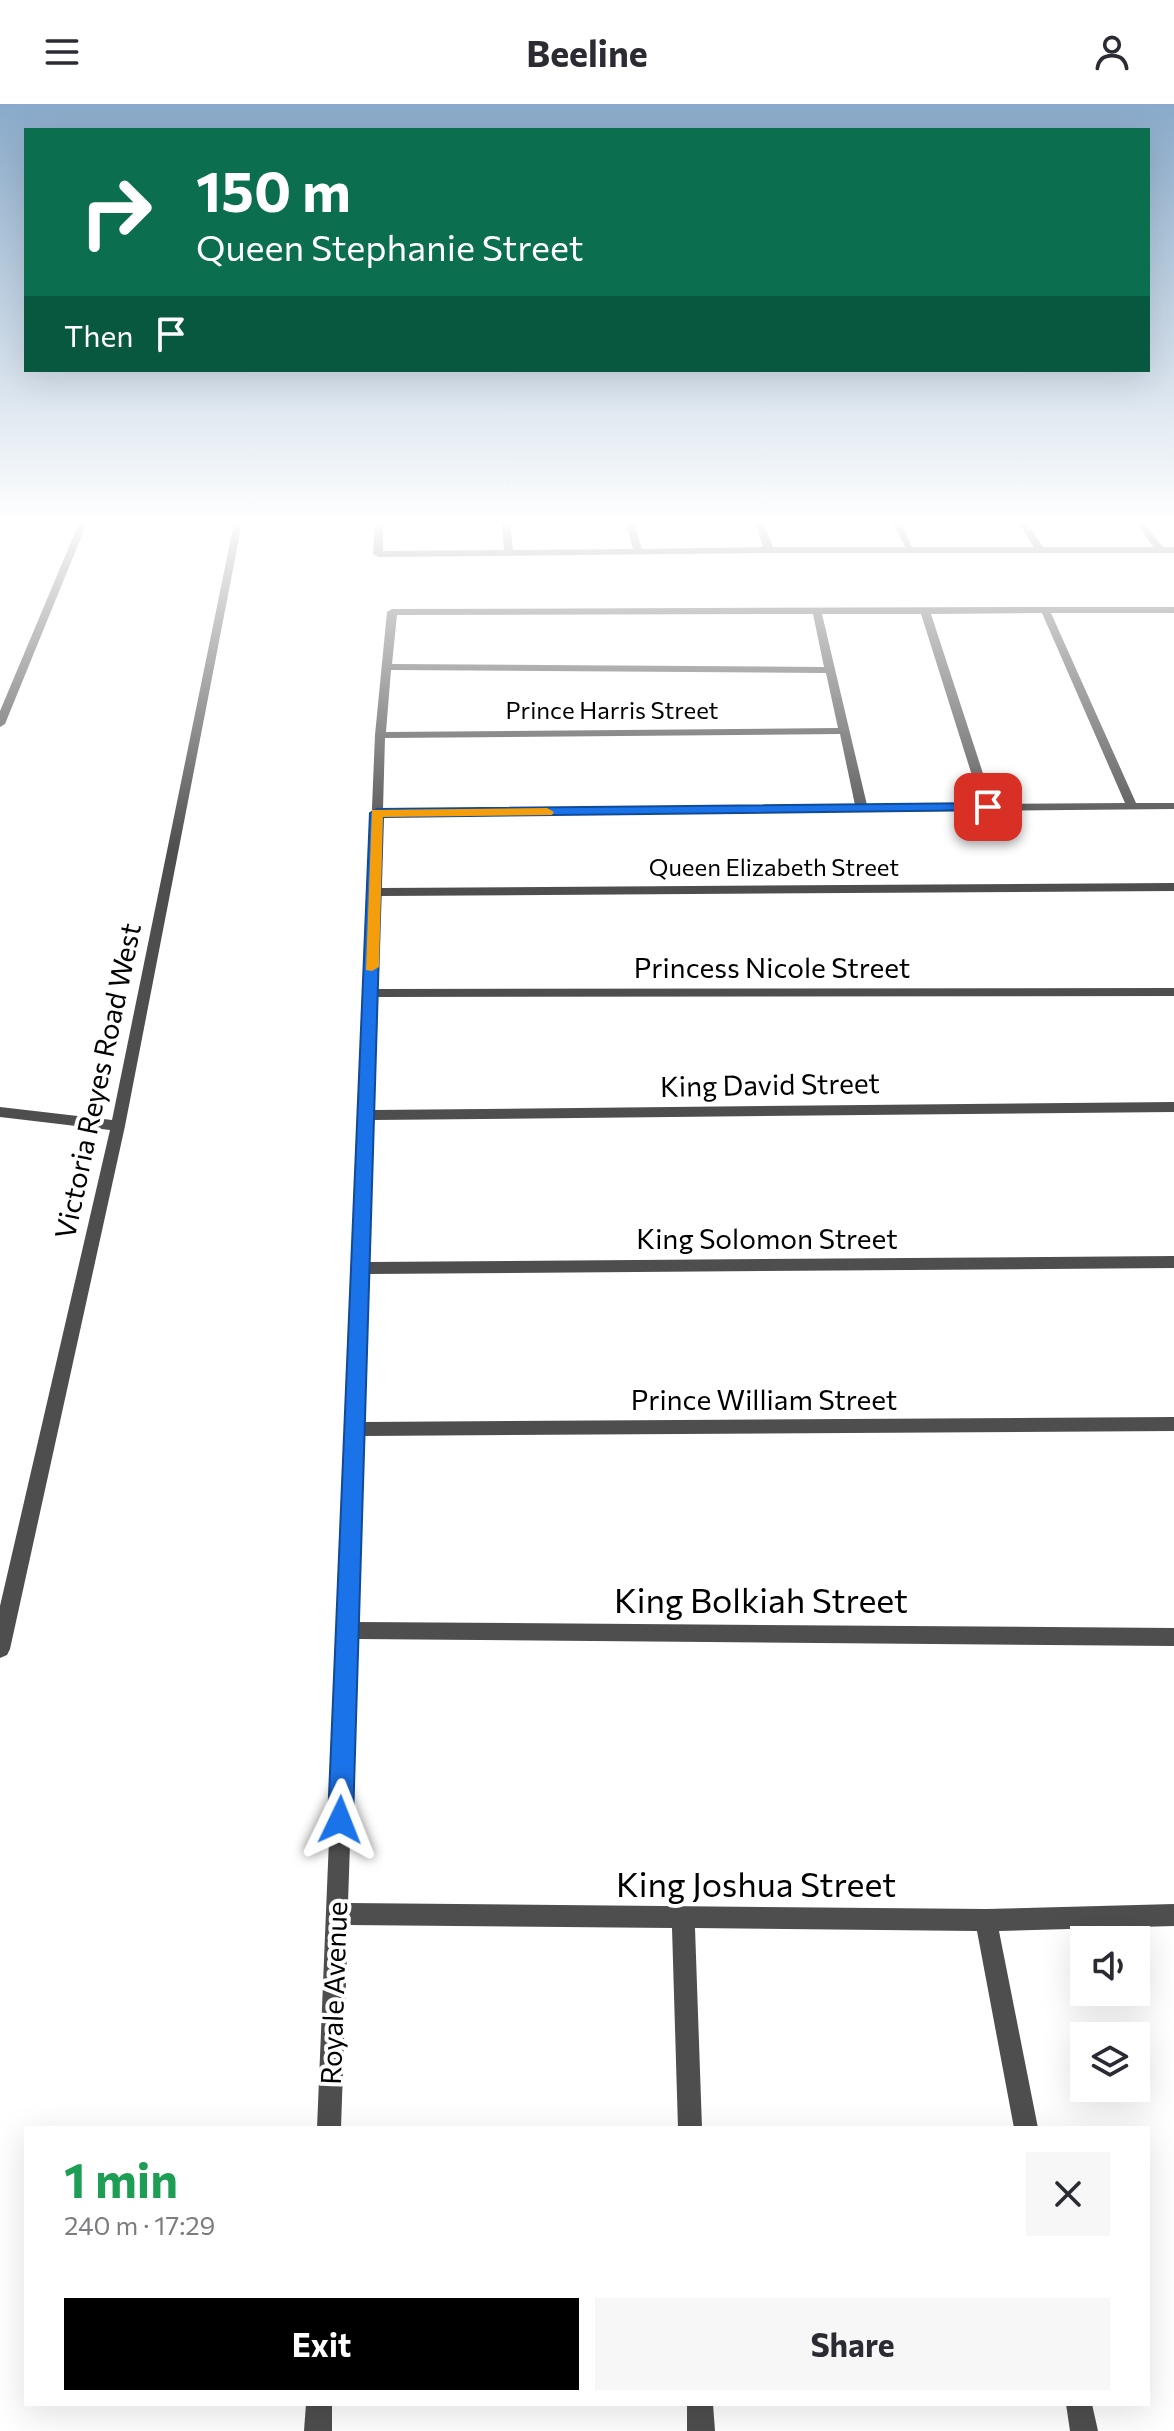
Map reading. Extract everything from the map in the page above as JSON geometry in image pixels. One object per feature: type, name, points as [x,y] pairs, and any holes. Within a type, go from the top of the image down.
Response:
[{"type":"street","points":[[0,724],[38,632]]},
{"type":"street","name":"Victoria Reyes Road West","points":[[0,1649],[118,1126],[216,632]]},
{"type":"street","name":"Royale Avenue","points":[[329,2126],[380,735],[391,632]]},
{"type":"street","points":[[821,632],[862,809]]},
{"type":"street","points":[[932,632],[988,807]]},
{"type":"street","points":[[1055,632],[1132,806]]},
{"type":"street","points":[[388,667],[830,670]]},
{"type":"street","name":"Prince Harris Street","points":[[380,735],[845,731]]},
{"type":"street","points":[[377,813],[1174,806]]},
{"type":"street","name":"Queen Elizabeth Street","points":[[374,892],[1174,887]]},
{"type":"street","name":"Princess Nicole Street","points":[[371,993],[1174,992]]},
{"type":"street","name":"King David Street","points":[[366,1115],[1174,1107]]},
{"type":"street","points":[[0,1112],[118,1126]]},
{"type":"street","name":"King Solomon Street","points":[[361,1268],[1174,1262]]},
{"type":"street","name":"Prince William Street","points":[[354,1429],[1174,1424]]},
{"type":"street","name":"King Bolkiah Street","points":[[347,1630],[1174,1637]]},
{"type":"street","name":"King Joshua Street","points":[[337,1914],[986,1920],[1174,1915]]},
{"type":"street","points":[[683,1919],[690,2126]]},
{"type":"street","points":[[986,1920],[1026,2126]]},
{"type":"street","points":[[318,2431],[319,2406]]},
{"type":"street","points":[[700,2406],[701,2431]]},
{"type":"street","points":[[1079,2406],[1084,2431]]},
{"type":"slow traffic","points":[[372,967],[377,813],[547,812]]},
{"type":"route","points":[[340,1820],[377,813],[988,807]]}]
